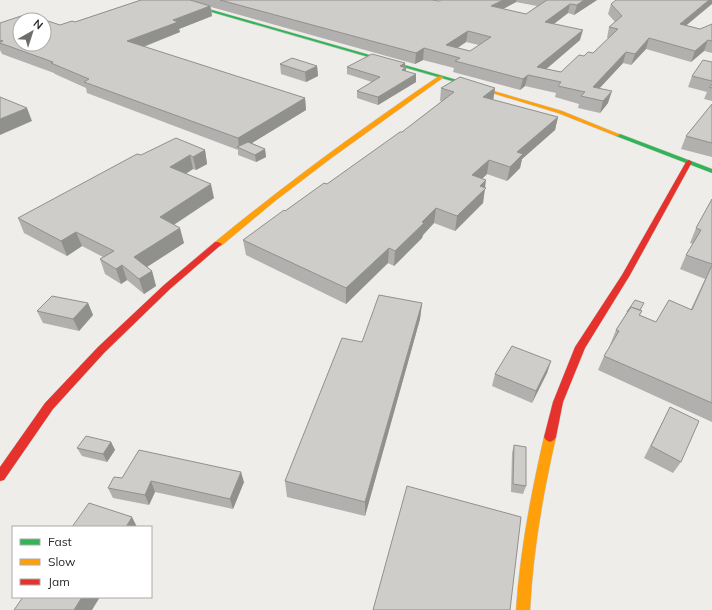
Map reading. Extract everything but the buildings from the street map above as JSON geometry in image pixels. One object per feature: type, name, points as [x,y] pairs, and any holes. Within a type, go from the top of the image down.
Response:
[{"type":"street","points":[[172,0],[441,76],[560,112],[712,171]]},
{"type":"street","points":[[0,476],[49,406],[101,350],[167,287],[260,208],[360,133],[441,76]]},
{"type":"street","points":[[523,610],[526,570],[544,462],[558,402],[580,347],[626,275],[689,162]]},
{"type":"traffic: fast","points":[[172,0],[468,84]]},
{"type":"traffic: fast","points":[[618,135],[712,171]]},
{"type":"traffic: slow","points":[[218,244],[272,199],[327,157],[441,77]]},
{"type":"traffic: slow","points":[[468,84],[560,112],[618,135]]},
{"type":"traffic: slow","points":[[523,610],[526,567],[532,523],[550,437]]},
{"type":"traffic: jam","points":[[550,437],[558,402],[580,347],[626,275],[689,162]]},
{"type":"traffic: jam","points":[[0,476],[49,406],[101,350],[167,287],[218,244]]}]
